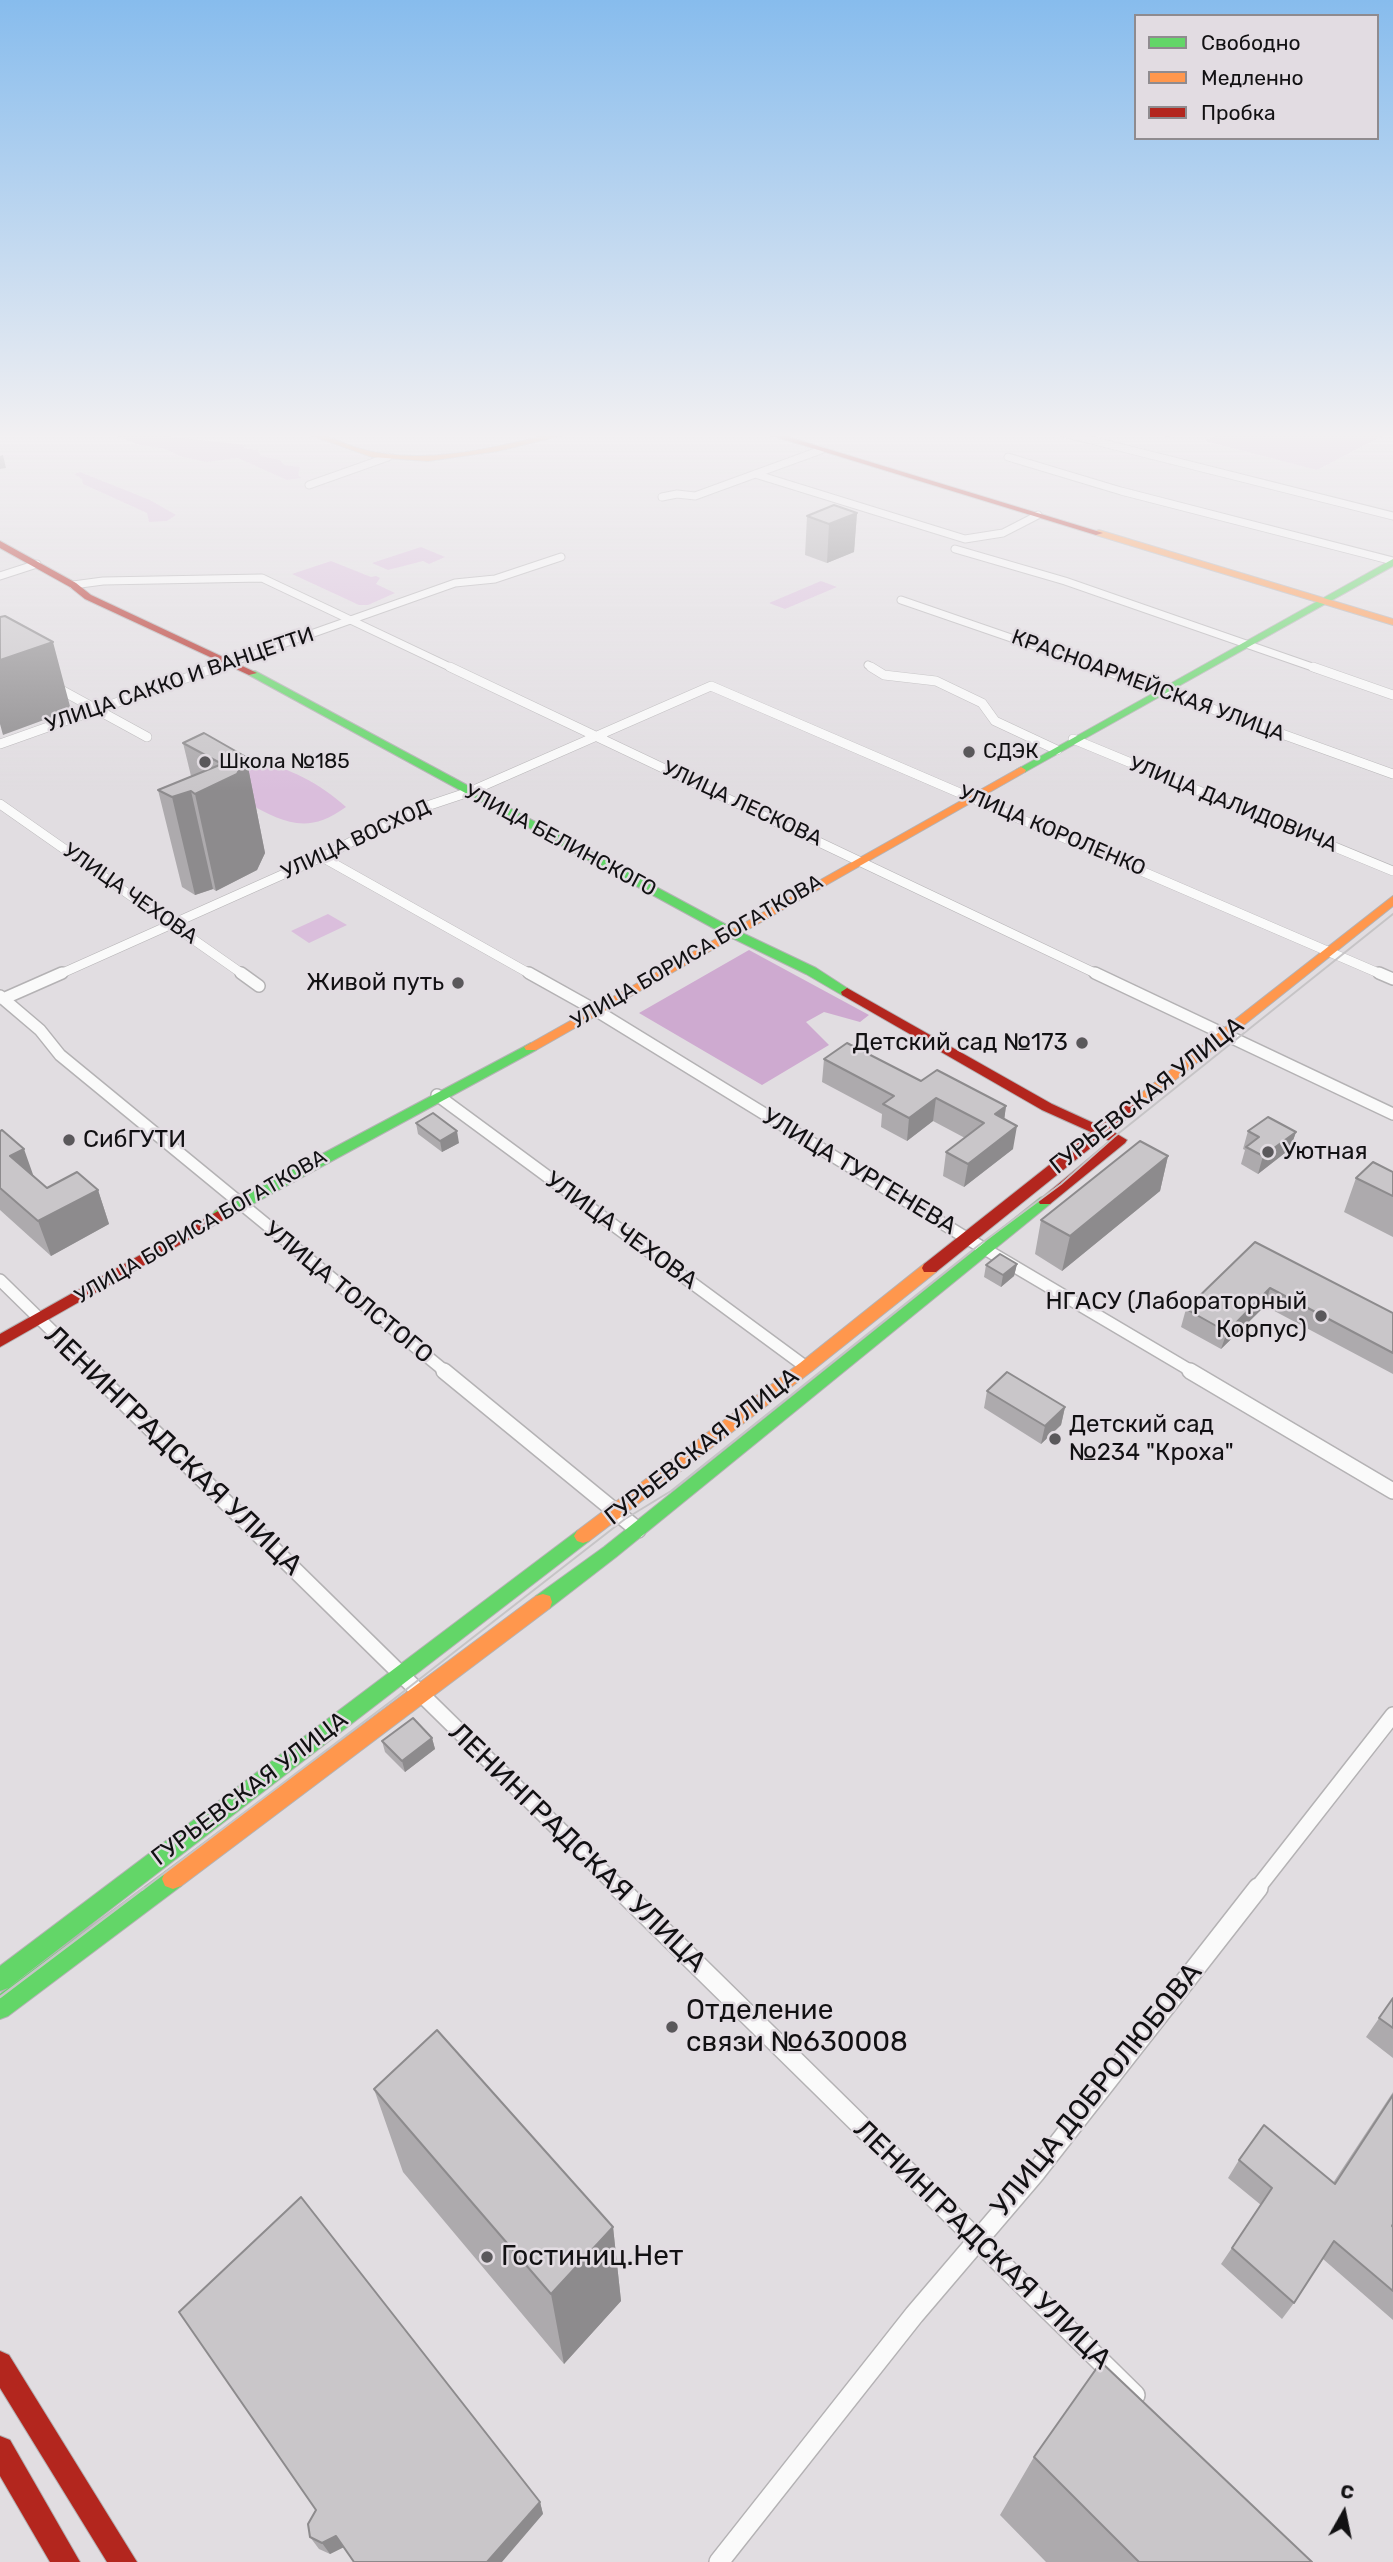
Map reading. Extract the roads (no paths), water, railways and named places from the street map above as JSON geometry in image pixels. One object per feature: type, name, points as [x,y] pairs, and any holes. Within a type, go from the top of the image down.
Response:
[{"type":"street","name":"УЛИЦА БЕЛИНСКОГО","points":[[14,553],[73,585],[88,597],[232,662],[730,932],[811,971],[1046,1107],[1120,1140]]},
{"type":"street","points":[[967,553],[1065,581],[1393,695]]},
{"type":"street","points":[[1163,553],[1393,622]]},
{"type":"street","points":[[1357,553],[1393,562]]},
{"type":"street","name":"УЛИЦА САККО И ВАНЦЕТТИ","points":[[0,744],[455,583],[495,579],[561,557]]},
{"type":"street","points":[[0,569],[33,562]]},
{"type":"street","points":[[0,576],[33,562]]},
{"type":"street","name":"УЛИЦА БОРИСА БОГАТКОВА","points":[[0,1341],[239,1204],[597,1011],[730,932],[1393,562]]},
{"type":"street","name":"УЛИЦА ЛЕСКОВА","points":[[73,585],[103,581],[262,578],[1393,1114]]},
{"type":"street","name":"КРАСНОАРМЕЙСКАЯ УЛИЦА","points":[[901,600],[1393,774]]},
{"type":"street","points":[[868,665],[884,675],[936,681],[982,703],[995,721],[1057,750]]},
{"type":"street","points":[[44,680],[93,710],[147,737]]},
{"type":"street","name":"УЛИЦА ВОСХОД","points":[[1,998],[322,857],[409,812],[469,792],[596,734],[711,686]]},
{"type":"street","name":"УЛИЦА КОРОЛЕНКО","points":[[711,686],[1393,979]]},
{"type":"street","name":"УЛИЦА ДАЛИДОВИЧА","points":[[1073,739],[1393,871]]},
{"type":"street","name":"УЛИЦА ЧЕХОВА","points":[[0,804],[173,923],[259,986]]},
{"type":"street","name":"УЛИЦА ТУРГЕНЕВА","points":[[322,857],[597,1011],[968,1239],[1393,1491]]},
{"type":"street","name":"ГУРЬЕВСКАЯ УЛИЦА","points":[[0,1980],[806,1367],[1393,900]]},
{"type":"street","name":"УЛИЦА ТОЛСТОГО","points":[[1,998],[40,1030],[60,1055],[638,1530]]},
{"type":"street","name":"УЛИЦА ЧЕХОВА","points":[[437,1095],[806,1367]]},
{"type":"street","name":"ГУРЬЕВСКАЯ УЛИЦА","points":[[0,2008],[638,1530],[1120,1140]]},
{"type":"street","name":"ЛЕНИНГРАДСКАЯ УЛИЦА","points":[[0,1280],[1150,2409]]},
{"type":"street","name":"УЛИЦА ДОБРОЛЮБОВА","points":[[719,2562],[805,2458],[976,2238],[1036,2172],[1393,1715]]},
{"type":"street","points":[[0,2364],[123,2562]]},
{"type":"street","points":[[0,2450],[65,2562]]},
{"type":"tram line","points":[[142,1890],[625,1519],[671,1491],[979,1245],[1061,1184],[1114,1137],[1393,914]]},
{"type":"tram line","points":[[0,1997],[144,1888]]},
{"type":"place","name":"СДЭК","points":[[969,752]]},
{"type":"place","name":"Школа №185","points":[[205,762]]},
{"type":"place","name":"Живой путь","points":[[458,983]]},
{"type":"place","name":"Детский сад №173","points":[[1082,1043]]},
{"type":"place","name":"СибГУТИ","points":[[69,1140]]},
{"type":"place","name":"Уютная","points":[[1268,1152]]},
{"type":"place","name":"НГАСУ (Лабораторный Корпус)","points":[[1321,1316]]},
{"type":"place","name":"Детский сад №234 \"Кроха\"","points":[[1055,1439]]},
{"type":"place","name":"Отделение связи №630008","points":[[672,2027]]},
{"type":"place","name":"Гостиниц.Нет","points":[[487,2257]]}]
